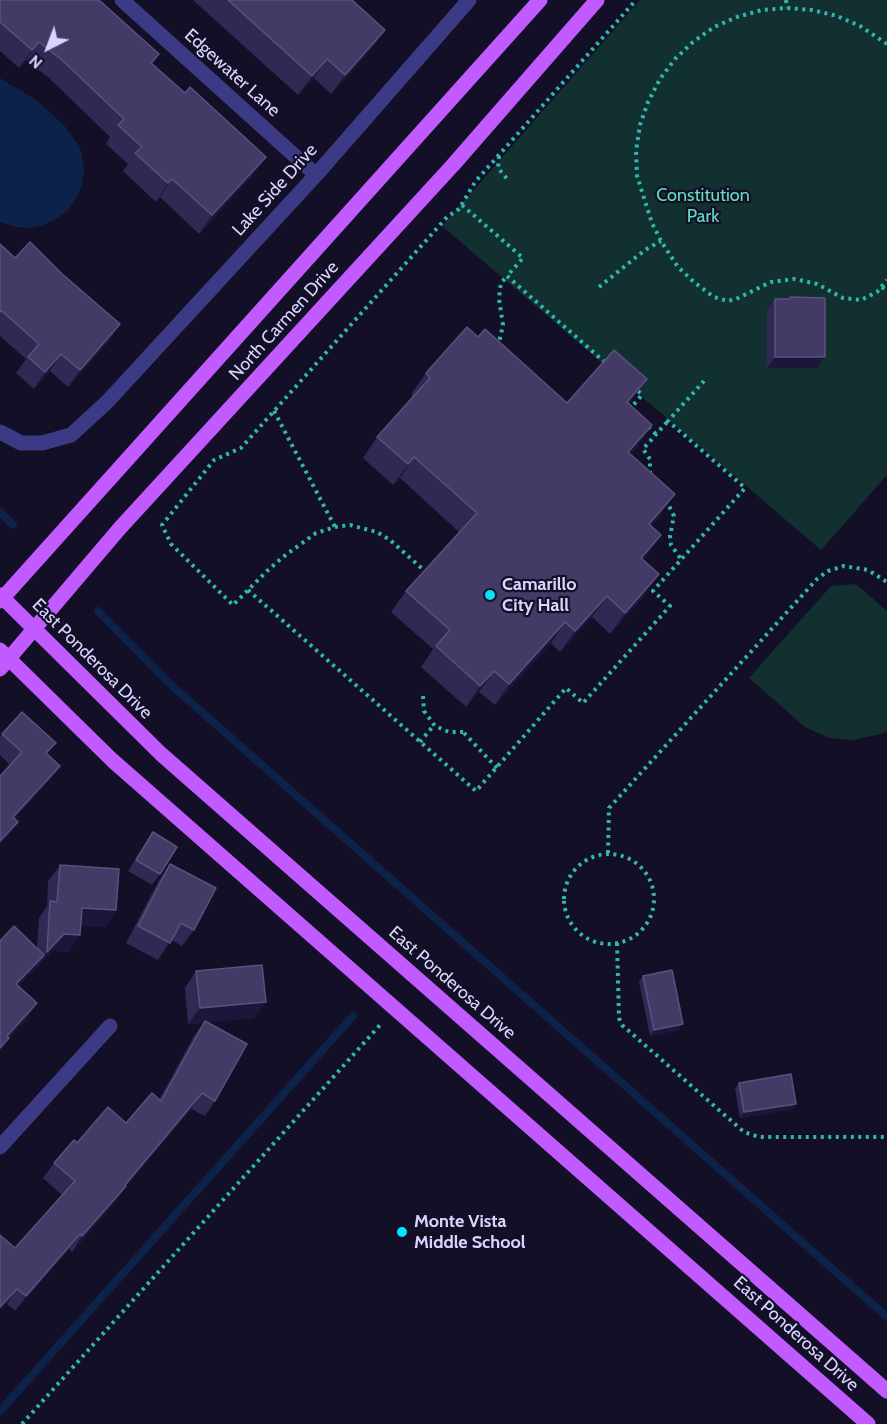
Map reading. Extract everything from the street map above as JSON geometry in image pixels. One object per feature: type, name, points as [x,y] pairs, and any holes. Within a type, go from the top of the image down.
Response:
[{"type":"main road","name":"North Carmen Drive","points":[[1,598],[540,0]]},
{"type":"main road","name":"North Carmen Drive","points":[[3,660],[34,629],[120,528],[453,165],[597,0]]},
{"type":"main road","name":"East Ponderosa Drive","points":[[1,598],[203,792],[887,1391]]},
{"type":"main road","name":"East Ponderosa Drive","points":[[3,660],[112,760],[868,1424]]},
{"type":"street","name":"Edgewater Lane","points":[[122,0],[316,175]]},
{"type":"street","name":"Lake Side Drive","points":[[0,432],[21,444],[42,443],[71,435],[107,402],[316,175],[469,0]]},
{"type":"street","points":[[0,1148],[110,1026]]},
{"type":"path","points":[[427,573],[390,540],[377,532],[350,525],[335,527],[316,533],[267,571],[233,605],[171,544],[162,525],[214,460],[241,448],[447,218],[459,209],[475,182],[636,0]]},
{"type":"path","points":[[786,0],[787,8]]},
{"type":"path","points":[[887,44],[860,26],[837,16],[812,10],[787,8],[745,15],[714,27],[675,59],[660,79],[648,102],[640,126],[636,151],[639,184],[652,223],[661,241],[678,267],[695,284],[721,300],[736,299],[771,282],[783,279],[806,280],[852,300],[870,297],[887,280]]},
{"type":"path","points":[[499,155],[498,168],[508,180]]},
{"type":"path","points":[[462,205],[523,258],[501,284],[499,299],[503,325],[497,350]]},
{"type":"path","points":[[599,287],[645,250],[661,241]]},
{"type":"path","points":[[507,276],[615,371]]},
{"type":"path","points":[[882,287],[887,291]]},
{"type":"path","points":[[650,478],[650,459],[643,449],[704,381]]},
{"type":"path","points":[[633,387],[642,395],[629,410],[636,416]]},
{"type":"path","points":[[274,411],[335,527]]},
{"type":"path","points":[[248,590],[476,791],[566,688],[583,703],[670,606],[653,591],[745,488],[668,421]]},
{"type":"path","points":[[642,422],[656,434]]},
{"type":"path","points":[[664,498],[674,516],[670,536],[671,545],[681,559]]},
{"type":"path","points":[[608,853],[609,808],[816,579],[828,571],[844,566],[868,570],[887,582]]},
{"type":"path","points":[[423,696],[424,711],[434,725],[448,732],[465,732],[496,768]]},
{"type":"path","points":[[420,742],[434,725]]},
{"type":"path","points":[[608,853],[633,860],[646,873],[654,891],[651,917],[644,928],[634,937],[618,944],[597,943],[585,938],[575,930],[564,906],[567,881],[574,869],[595,855],[608,853]]},
{"type":"path","points":[[618,944],[619,1018],[622,1026],[744,1132],[759,1137],[887,1137]]},
{"type":"path","points":[[22,1424],[380,1025]]},
{"type":"green space","name":"Constitution Park","points":[[640,0],[887,0],[887,475],[821,550],[442,226]]},
{"type":"green space","points":[[856,584],[887,611],[887,731],[853,740],[829,738],[805,727],[749,678],[831,586]]},
{"type":"water","points":[[0,78],[36,100],[64,125],[80,147],[84,174],[81,188],[67,211],[43,225],[29,228],[0,222]]},
{"type":"building","points":[[0,0],[99,0],[159,54],[151,63],[185,93],[190,87],[266,157],[212,215],[172,179],[168,183],[135,153],[142,147],[118,125],[124,119],[62,60],[39,42],[32,50],[0,22]]},
{"type":"building","points":[[228,0],[352,0],[385,30],[345,75],[327,59],[312,76]]},
{"type":"building","points":[[30,242],[61,273],[120,324],[80,370],[61,354],[45,372],[28,357],[39,344],[2,311],[0,312],[0,244],[15,258]]},
{"type":"building","points":[[790,297],[825,298],[825,357],[775,357],[775,299],[790,299]]},
{"type":"building","points":[[467,327],[478,337],[485,329],[567,403],[614,350],[647,379],[627,402],[652,425],[628,452],[675,494],[649,524],[661,535],[641,558],[659,574],[625,613],[607,596],[575,631],[565,622],[509,684],[494,671],[480,686],[436,646],[450,630],[406,591],[477,513],[414,457],[408,464],[377,437],[430,378],[426,373]]},
{"type":"building","points":[[22,712],[56,743],[46,753],[60,766],[13,817],[18,822],[0,841],[0,776],[22,752],[2,734]]},
{"type":"building","points":[[153,832],[177,847],[160,874],[136,860]]},
{"type":"building","points":[[170,864],[216,888],[194,930],[181,923],[170,943],[138,926]]},
{"type":"building","points":[[60,865],[119,869],[116,910],[82,908],[80,935],[64,934],[47,952],[50,901],[57,902]]},
{"type":"building","points":[[14,926],[44,955],[16,984],[37,1003],[7,1036],[9,1038],[0,1048],[0,941]]},
{"type":"building","points":[[262,965],[266,1002],[200,1008],[196,971]]},
{"type":"building","points":[[672,970],[683,1024],[654,1030],[643,976]]},
{"type":"building","points":[[205,1021],[247,1044],[215,1101],[202,1093],[126,1186],[26,1296],[17,1289],[0,1307],[0,1235],[15,1248],[75,1181],[54,1163],[74,1140],[77,1143],[108,1107],[126,1123],[152,1093],[161,1101]]},
{"type":"building","points":[[791,1074],[796,1104],[744,1112],[739,1083]]},
{"type":"waterway","points":[[0,512],[13,525]]},
{"type":"waterway","points":[[98,611],[169,683],[887,1317]]},
{"type":"waterway","points":[[0,1411],[353,1016]]},
{"type":"place","name":"Camarillo City Hall","points":[[490,595]]},
{"type":"place","name":"Monte Vista Middle School","points":[[402,1232]]}]
